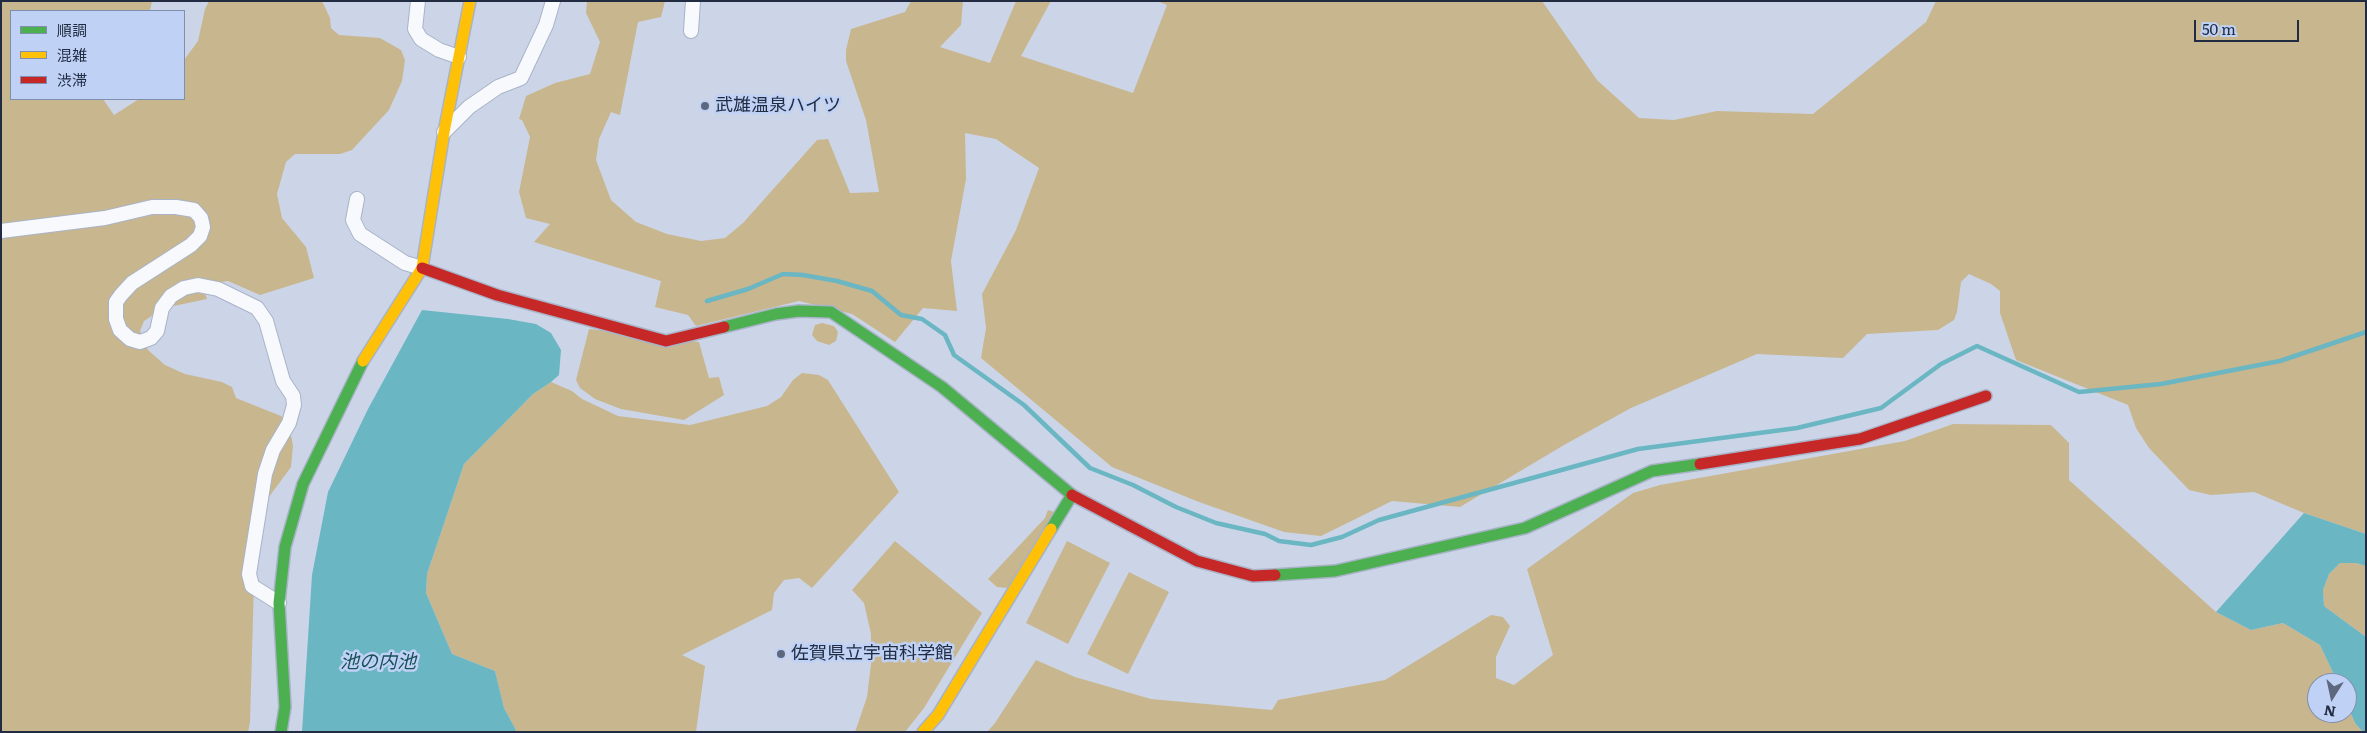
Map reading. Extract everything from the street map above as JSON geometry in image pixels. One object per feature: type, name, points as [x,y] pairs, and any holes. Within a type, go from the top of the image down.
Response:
[{"type":"street","points":[[418,1],[415,29],[421,39],[438,50],[459,57]]},
{"type":"street","points":[[281,732],[285,707],[279,603],[285,547],[303,484],[360,366],[422,268],[444,132],[470,1]]},
{"type":"street","points":[[444,132],[476,102],[498,86],[521,78],[546,25],[553,1]]},
{"type":"street","points":[[691,31],[693,1]]},
{"type":"street","points":[[357,199],[353,220],[360,234],[405,263],[497,295],[666,341],[776,314],[799,311],[831,312],[942,387],[1072,495],[1197,561],[1253,576],[1335,571],[1525,528],[1652,471],[1860,439],[1986,396]]},
{"type":"street","points":[[1,231],[105,218],[152,207],[176,207],[194,210],[201,218],[203,227],[200,236],[191,245],[132,283],[121,294],[116,302],[116,319],[120,330],[130,340],[140,342],[151,338],[157,331],[162,308],[171,296],[184,288],[198,285],[218,289],[256,308],[266,321],[284,381],[293,396],[294,404],[289,423],[272,450],[265,474],[249,574],[252,586],[279,603]]},
{"type":"street","points":[[923,732],[938,715],[1072,495]]},
{"type":"shaded area","points":[[1,1],[152,1],[150,10],[10,10],[10,100],[104,100],[114,115],[137,100],[185,100],[185,59],[198,41],[205,9],[209,1],[322,1],[330,18],[331,28],[339,35],[380,38],[401,50],[405,60],[402,81],[389,110],[352,150],[340,154],[295,154],[286,162],[277,194],[282,218],[306,247],[314,278],[260,295],[228,281],[202,285],[207,299],[164,308],[144,321],[140,331],[148,350],[165,365],[185,374],[222,382],[232,387],[236,398],[281,416],[289,424],[293,446],[291,467],[266,501],[254,583],[250,722],[248,732],[1,732]]},
{"type":"shaded area","points":[[587,1],[665,1],[661,17],[638,22],[620,115],[611,112],[599,139],[596,160],[611,200],[636,222],[667,234],[701,241],[725,238],[743,223],[817,140],[828,139],[850,193],[879,192],[866,120],[846,61],[846,50],[851,29],[905,12],[911,1],[963,1],[961,25],[940,47],[990,63],[1016,1],[1051,1],[1021,56],[1133,93],[1167,5],[1157,1],[1542,1],[1597,80],[1639,118],[1674,120],[1717,111],[1813,114],[1926,22],[1936,1],[2366,1],[2366,534],[2304,513],[2254,492],[2211,495],[2189,490],[2149,448],[2136,428],[2128,405],[2016,360],[2000,313],[2000,291],[1991,284],[1969,274],[1961,282],[1957,312],[1954,320],[1938,330],[1867,334],[1843,358],[1757,354],[1631,408],[1564,445],[1460,507],[1392,501],[1321,536],[1284,532],[1199,502],[1112,467],[981,358],[986,328],[982,294],[1016,230],[1039,168],[996,139],[965,133],[966,179],[951,261],[957,311],[923,308],[895,342],[852,314],[799,301],[696,326],[688,315],[655,307],[661,281],[534,242],[550,224],[526,218],[519,192],[530,137],[522,120],[519,119],[526,96],[555,83],[590,74],[600,42],[586,13]]},
{"type":"shaded area","points":[[822,323],[834,326],[838,332],[836,341],[829,345],[817,341],[812,335],[815,325]]},
{"type":"shaded area","points":[[589,329],[699,342],[709,378],[719,377],[724,395],[684,420],[621,409],[595,399],[580,388],[576,380]]},
{"type":"shaded area","points":[[802,373],[819,375],[828,380],[899,492],[812,588],[799,578],[784,580],[774,593],[772,610],[682,655],[705,666],[696,732],[517,732],[504,708],[495,671],[452,654],[426,593],[427,574],[464,464],[533,394],[551,382],[618,416],[690,425],[767,406],[781,397],[793,380]]},
{"type":"shaded area","points":[[1953,424],[2051,425],[2069,443],[2069,480],[2216,612],[2251,630],[2283,623],[2320,645],[2333,673],[2307,673],[2307,723],[2355,723],[2363,732],[987,732],[995,723],[1036,660],[1075,677],[1151,699],[1272,710],[1278,700],[1385,680],[1491,615],[1503,617],[1510,626],[1496,657],[1496,678],[1514,685],[1553,655],[1527,569],[1633,493],[1660,485],[1905,441]]},
{"type":"shaded area","points":[[1048,510],[1054,512],[1008,588],[997,587],[988,579],[1045,518]]},
{"type":"shaded area","points":[[895,541],[982,613],[924,708],[905,732],[855,732],[867,697],[871,664],[871,634],[864,603],[852,590]]},
{"type":"shaded area","points":[[1067,541],[1110,563],[1068,644],[1026,623]]},
{"type":"shaded area","points":[[2340,563],[2356,563],[2366,566],[2366,637],[2324,606],[2323,590],[2329,574]]},
{"type":"shaded area","points":[[1129,572],[1169,592],[1128,674],[1087,654]]},
{"type":"water","name":"池の内池","points":[[422,310],[508,319],[536,324],[551,333],[561,350],[559,375],[533,394],[464,464],[427,574],[426,593],[452,654],[495,671],[504,708],[517,732],[302,732],[312,575],[328,492],[368,409]]},
{"type":"water","points":[[2304,513],[2366,534],[2366,566],[2356,563],[2340,563],[2329,574],[2323,590],[2324,606],[2366,637],[2366,732],[2363,732],[2355,723],[2357,723],[2357,673],[2333,673],[2320,645],[2283,623],[2251,630],[2216,612]]},
{"type":"waterway","points":[[707,301],[748,289],[783,274],[803,275],[837,281],[872,291],[901,315],[922,319],[945,335],[954,355],[1024,405],[1090,468],[1133,485],[1176,507],[1216,523],[1265,534],[1279,541],[1311,545],[1342,537],[1379,520],[1638,449],[1797,428],[1881,408],[1941,364],[1977,346],[2079,392],[2161,384],[2280,361],[2366,332]]},
{"type":"traffic: fast","points":[[724,327],[776,314],[799,311],[831,312],[942,387],[1072,495],[1051,529]]},
{"type":"traffic: fast","points":[[281,732],[285,707],[279,603],[285,547],[303,484],[363,361]]},
{"type":"traffic: fast","points":[[1275,575],[1335,571],[1525,528],[1652,471],[1700,464]]},
{"type":"traffic: slow","points":[[363,361],[422,268],[444,132],[470,1]]},
{"type":"traffic: slow","points":[[923,732],[938,715],[1051,529]]},
{"type":"traffic: jam","points":[[422,268],[497,295],[666,341],[724,327]]},
{"type":"traffic: jam","points":[[1700,464],[1860,439],[1986,396]]},
{"type":"traffic: jam","points":[[1072,495],[1197,561],[1253,576],[1275,575]]},
{"type":"place","name":"武雄温泉ハイツ","points":[[705,106]]},
{"type":"place","name":"佐賀県立宇宙科学館","points":[[781,654]]}]
